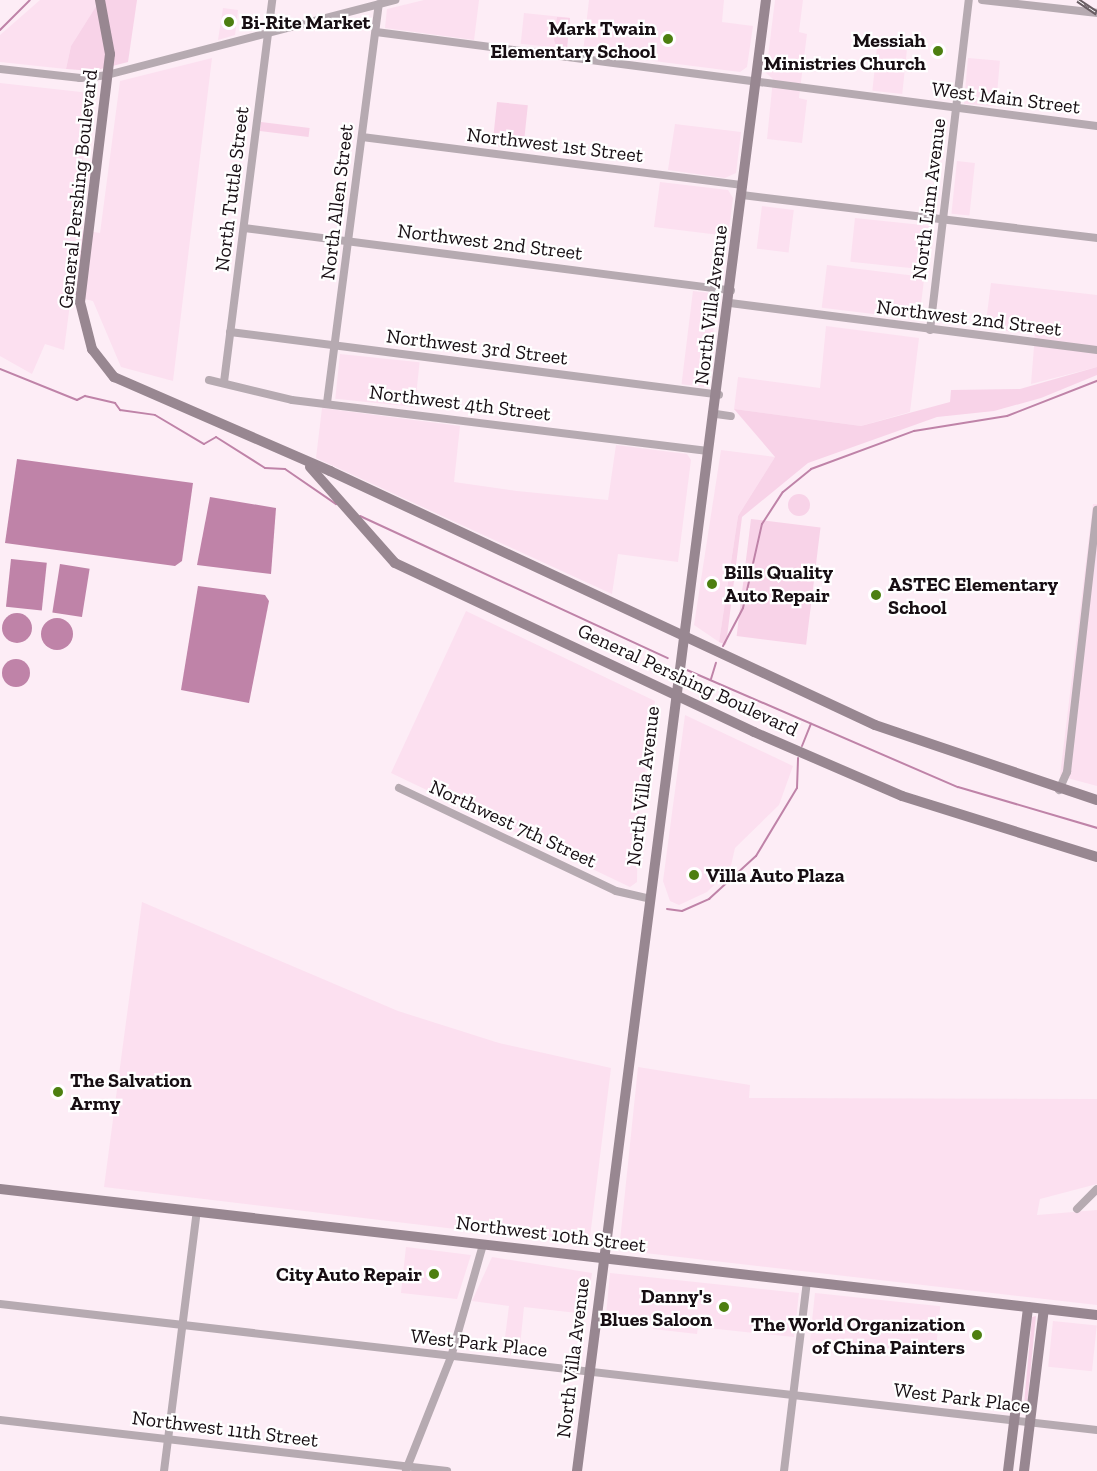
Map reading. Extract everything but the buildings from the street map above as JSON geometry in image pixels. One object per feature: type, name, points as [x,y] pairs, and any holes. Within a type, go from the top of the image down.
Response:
[{"type":"main road","name":"General Pershing Boulevard","points":[[100,0],[110,40],[80,303],[92,349],[132,389],[362,487],[681,637],[923,745],[1059,790],[1097,800]]},
{"type":"main road","name":"North Villa Avenue","points":[[577,1471],[681,637],[708,451],[719,395],[766,0]]},
{"type":"main road","name":"General Pershing Boulevard","points":[[308,465],[395,562],[674,694],[902,796],[1097,856]]},
{"type":"main road","points":[[344,503],[349,490],[362,487]]},
{"type":"main road","name":"Northwest 10th Street","points":[[0,1189],[1097,1315]]},
{"type":"main road","points":[[1008,1471],[1028,1307]]},
{"type":"main road","points":[[1024,1471],[1044,1309]]},
{"type":"street","name":"North Tuttle Street","points":[[224,382],[272,0]]},
{"type":"street","points":[[0,69],[65,77],[107,75],[395,0]]},
{"type":"street","name":"North Linn Avenue","points":[[930,330],[969,0]]},
{"type":"street","points":[[982,0],[1097,13]]},
{"type":"street","name":"North Allen Street","points":[[327,403],[379,4]]},
{"type":"street","name":"West Main Street","points":[[376,32],[1097,126]]},
{"type":"street","name":"Northwest 1st Street","points":[[362,137],[943,220],[1097,238]]},
{"type":"street","name":"Northwest 2nd Street","points":[[244,228],[731,290]]},
{"type":"street","name":"Northwest 2nd Street","points":[[730,303],[1097,351]]},
{"type":"street","name":"Northwest 3rd Street","points":[[230,332],[719,395]]},
{"type":"street","name":"Northwest 4th Street","points":[[209,380],[327,403],[708,451]]},
{"type":"street","points":[[716,414],[731,416]]},
{"type":"street","points":[[1059,790],[1067,772],[1097,510]]},
{"type":"street","name":"Northwest 7th Street","points":[[399,788],[616,891],[647,898]]},
{"type":"street","points":[[1077,1209],[1097,1189]]},
{"type":"street","points":[[164,1471],[198,1211]]},
{"type":"street","points":[[406,1469],[451,1357],[483,1245]]},
{"type":"street","points":[[784,1471],[807,1282]]},
{"type":"street","name":"West Park Place","points":[[0,1305],[1097,1430]]},
{"type":"street","name":"Northwest 11th Street","points":[[0,1420],[406,1469],[447,1471]]},
{"type":"shaded area","points":[[40,0],[100,0],[71,46],[66,69],[0,62],[0,35]]},
{"type":"shaded area","points":[[100,0],[137,0],[128,62],[93,71],[66,69],[71,46]]},
{"type":"shaded area","points":[[424,0],[479,0],[474,40],[385,28],[387,9]]},
{"type":"shaded area","name":"Mark Twain Elementary School","points":[[589,0],[724,0],[722,22],[753,26],[747,67],[740,72],[583,52]]},
{"type":"shaded area","points":[[775,0],[803,0],[799,32],[807,34],[799,98],[807,100],[802,143],[767,139],[773,79],[766,73]]},
{"type":"shaded area","name":"Bi-Rite Market","points":[[223,8],[238,10],[235,35],[218,40]]},
{"type":"shaded area","points":[[524,13],[570,18],[567,49],[521,44]]},
{"type":"shaded area","points":[[557,17],[570,18],[567,49],[557,48],[554,40]]},
{"type":"shaded area","points":[[877,47],[907,50],[902,94],[872,91]]},
{"type":"shaded area","points":[[212,58],[173,381],[121,367],[93,301],[71,296],[64,350],[45,344],[32,374],[0,356],[0,83],[90,93],[76,229],[100,233],[120,81]]},
{"type":"shaded area","points":[[968,58],[1000,61],[996,107],[964,104]]},
{"type":"shaded area","points":[[497,102],[528,105],[523,149],[492,146]]},
{"type":"shaded area","points":[[261,122],[310,128],[309,137],[260,131]]},
{"type":"shaded area","points":[[675,124],[741,132],[736,173],[725,178],[668,170]]},
{"type":"shaded area","points":[[957,161],[975,163],[969,216],[951,214]]},
{"type":"shaded area","points":[[660,182],[728,190],[733,198],[728,236],[654,227]]},
{"type":"shaded area","points":[[762,206],[794,210],[789,253],[757,249]]},
{"type":"shaded area","points":[[855,218],[932,226],[927,270],[850,262]]},
{"type":"shaded area","points":[[827,265],[924,277],[919,320],[822,308]]},
{"type":"shaded area","points":[[991,283],[1097,295],[1097,367],[1031,384],[1035,334],[985,329]]},
{"type":"shaded area","points":[[693,291],[718,294],[706,387],[682,384]]},
{"type":"shaded area","points":[[826,326],[919,338],[910,412],[861,426],[734,409],[738,377],[820,388]]},
{"type":"shaded area","points":[[340,354],[420,362],[415,407],[335,399]]},
{"type":"shaded area","points":[[1097,367],[1097,375],[1041,398],[994,411],[937,417],[808,463],[742,517],[726,645],[719,642],[738,516],[775,457],[734,409],[861,426],[950,402],[951,390],[1020,389]]},
{"type":"shaded area","points":[[322,408],[460,426],[454,482],[517,491],[608,500],[616,445],[687,454],[691,460],[678,562],[618,554],[612,594],[316,458]]},
{"type":"shaded area","name":"Bills Quality Auto Repair","points":[[721,450],[775,457],[738,516],[719,642],[694,625]]},
{"type":"shaded area","points":[[17,459],[193,483],[182,561],[175,566],[5,543]]},
{"type":"shaded area","points":[[799,494],[807,497],[810,505],[807,513],[799,516],[791,513],[788,505],[791,497]]},
{"type":"shaded area","points":[[210,497],[276,508],[271,574],[197,565]]},
{"type":"shaded area","points":[[1093,504],[1097,504],[1097,786],[1060,776]]},
{"type":"shaded area","points":[[751,519],[820,528],[806,645],[737,636]]},
{"type":"shaded area","points":[[11,559],[47,563],[42,611],[6,607]]},
{"type":"shaded area","points":[[60,564],[90,569],[82,617],[52,612]]},
{"type":"shaded area","points":[[198,586],[265,595],[269,601],[249,703],[181,690]]},
{"type":"shaded area","points":[[466,611],[655,701],[638,822],[637,882],[630,887],[391,773]]},
{"type":"shaded area","points":[[17,613],[28,617],[32,628],[28,639],[17,643],[6,639],[2,628],[6,617]]},
{"type":"shaded area","points":[[57,618],[68,623],[73,634],[68,645],[57,650],[46,645],[41,634],[46,623]]},
{"type":"shaded area","points":[[16,659],[26,663],[30,673],[26,683],[16,687],[6,683],[2,673],[6,663]]},
{"type":"shaded area","points":[[685,715],[793,766],[779,805],[735,848],[730,870],[707,892],[679,905],[670,901],[663,881]]},
{"type":"shaded area","points":[[142,902],[398,1011],[499,1043],[611,1068],[589,1245],[104,1187]]},
{"type":"shaded area","points":[[638,1067],[750,1085],[749,1098],[1097,1099],[1097,1184],[1040,1199],[1037,1215],[1097,1210],[1097,1305],[619,1250]]},
{"type":"shaded area","name":"City Auto Repair","points":[[406,1247],[471,1255],[457,1299],[401,1293]]},
{"type":"shaded area","points":[[492,1257],[592,1273],[586,1314],[524,1307],[519,1356],[503,1353],[509,1306],[472,1301]]},
{"type":"shaded area","points":[[610,1273],[799,1293],[794,1337],[698,1327],[697,1334],[653,1329],[653,1321],[606,1315]]},
{"type":"shaded area","points":[[815,1293],[940,1306],[935,1353],[810,1340]]},
{"type":"shaded area","points":[[1036,1316],[1026,1414],[1023,1415],[1032,1317]]},
{"type":"shaded area","points":[[1053,1321],[1097,1326],[1092,1371],[1048,1367]]},
{"type":"waterway","points":[[0,30],[30,0]]},
{"type":"waterway","points":[[0,369],[77,400],[85,396],[115,403],[120,410],[155,415],[204,444],[216,437],[265,468],[285,469],[336,504]]},
{"type":"waterway","points":[[723,646],[743,608],[762,524],[783,492],[811,469],[914,431],[1007,416],[1097,381]]},
{"type":"waterway","points":[[360,516],[668,658]]},
{"type":"waterway","points":[[711,679],[716,663]]},
{"type":"waterway","points":[[687,670],[958,787],[1097,828]]},
{"type":"waterway","points":[[802,746],[811,724]]},
{"type":"waterway","points":[[667,909],[682,911],[709,899],[756,856],[797,788],[798,758]]},
{"type":"railway","points":[[1078,0],[1097,13]]},
{"type":"place","name":"Bi-Rite Market","points":[[229,22]]},
{"type":"place","name":"Mark Twain Elementary School","points":[[668,39]]},
{"type":"place","name":"Messiah Ministries Church","points":[[938,51]]},
{"type":"place","name":"Bills Quality Auto Repair","points":[[712,584]]},
{"type":"place","name":"ASTEC Elementary School","points":[[876,595]]},
{"type":"place","name":"Villa Auto Plaza","points":[[694,875]]},
{"type":"place","name":"The Salvation Army","points":[[58,1092]]},
{"type":"place","name":"City Auto Repair","points":[[434,1274]]},
{"type":"place","name":"Danny's Blues Saloon","points":[[724,1307]]},
{"type":"place","name":"The World Organization of China Painters","points":[[977,1335]]}]
